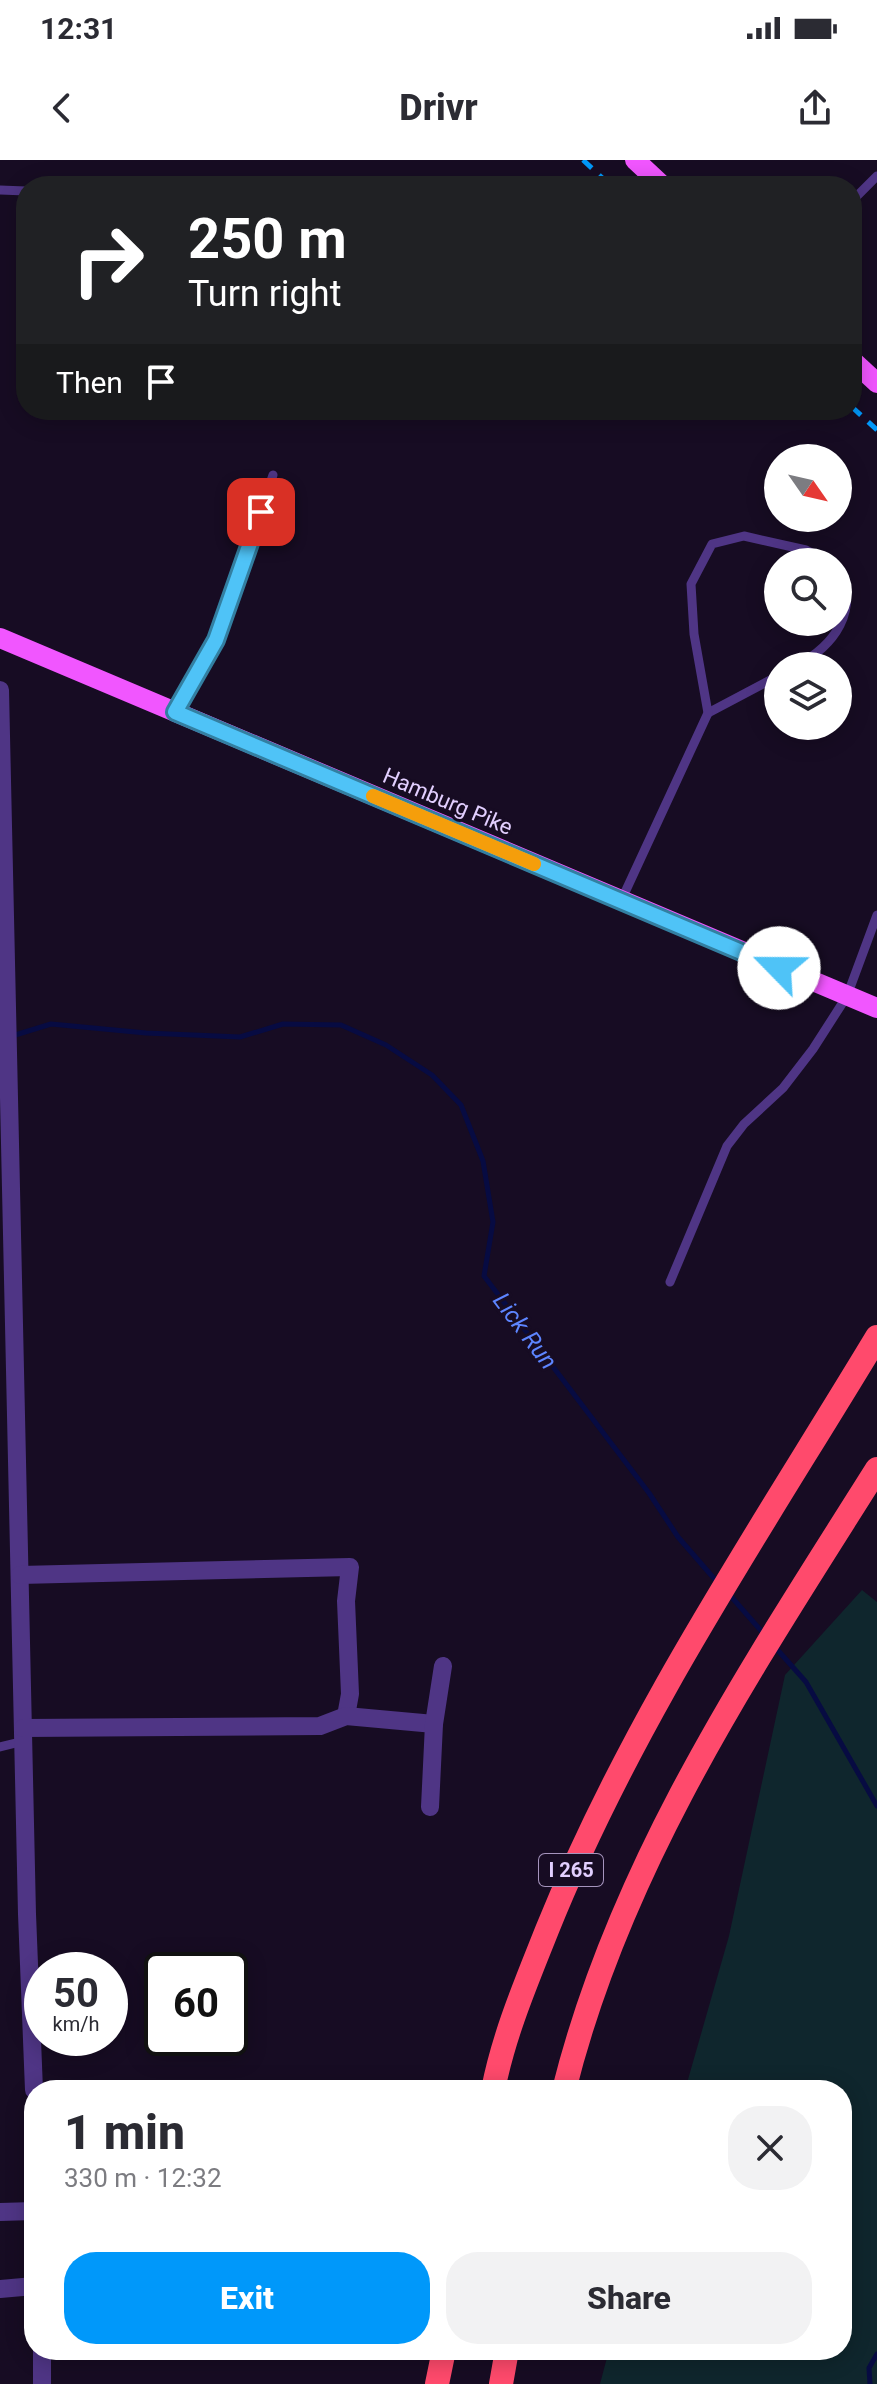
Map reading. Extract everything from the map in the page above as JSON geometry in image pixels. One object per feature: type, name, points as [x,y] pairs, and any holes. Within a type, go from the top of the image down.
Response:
[{"type":"highway","name":"I 265","points":[[495,2080],[502,2044],[582,1842],[677,1661],[877,1337]]},
{"type":"highway","name":"I 265","points":[[567,2080],[604,1965],[639,1875],[678,1795],[738,1692],[877,1469]]},
{"type":"highway","points":[[437,2384],[442,2360]]},
{"type":"highway","points":[[501,2384],[505,2360]]},
{"type":"main road","points":[[635,160],[652,176]]},
{"type":"main road","points":[[862,369],[877,383]]},
{"type":"main road","name":"Hamburg Pike","points":[[0,638],[877,1008]]},
{"type":"street","points":[[0,690],[3,939],[9,1055],[9,1523],[20,1575],[34,2080]]},
{"type":"street","points":[[20,1575],[350,1567],[346,1614],[350,1694],[346,1716]]},
{"type":"street","points":[[430,1807],[434,1724],[443,1666]]},
{"type":"street","points":[[24,1734],[320,1726],[346,1716],[434,1724]]},
{"type":"street","points":[[0,2212],[24,2211]]},
{"type":"street","points":[[0,2289],[24,2287]]},
{"type":"street","points":[[42,2360],[42,2384]]},
{"type":"lane","points":[[862,191],[877,176]]},
{"type":"lane","points":[[175,712],[216,640],[273,475]]},
{"type":"lane","points":[[621,901],[708,713],[694,634],[691,584],[712,544],[744,536],[797,548]]},
{"type":"lane","points":[[819,652],[833,636]]},
{"type":"lane","points":[[708,713],[764,683]]},
{"type":"lane","points":[[670,1282],[727,1146],[744,1124],[783,1088],[847,996],[877,915]]},
{"type":"lane","points":[[0,1747],[24,1734]]},
{"type":"shaded area","points":[[862,1590],[877,1602],[877,2384],[600,2384],[606,2360],[852,2360],[852,2080],[688,2080],[729,1936],[785,1675]]},
{"type":"waterway","name":"Lick Run","points":[[12,1036],[51,1024],[146,1033],[240,1037],[283,1024],[341,1025],[386,1045],[432,1075],[461,1105],[483,1161],[493,1222],[484,1276],[649,1493],[678,1537],[718,1583]]},
{"type":"waterway","name":"Lick Run","points":[[728,1593],[764,1634]]},
{"type":"waterway","name":"Lick Run","points":[[775,1647],[806,1682],[877,1806]]},
{"type":"waterway","name":"Lick Run","points":[[870,2384],[869,2368],[877,2354]]},
{"type":"railway","points":[[583,160],[600,176]]},
{"type":"railway","points":[[862,416],[877,430]]},
{"type":"slow traffic","points":[[373,796],[534,864]]},
{"type":"route","points":[[261,512],[216,640],[175,712],[779,968]]}]
